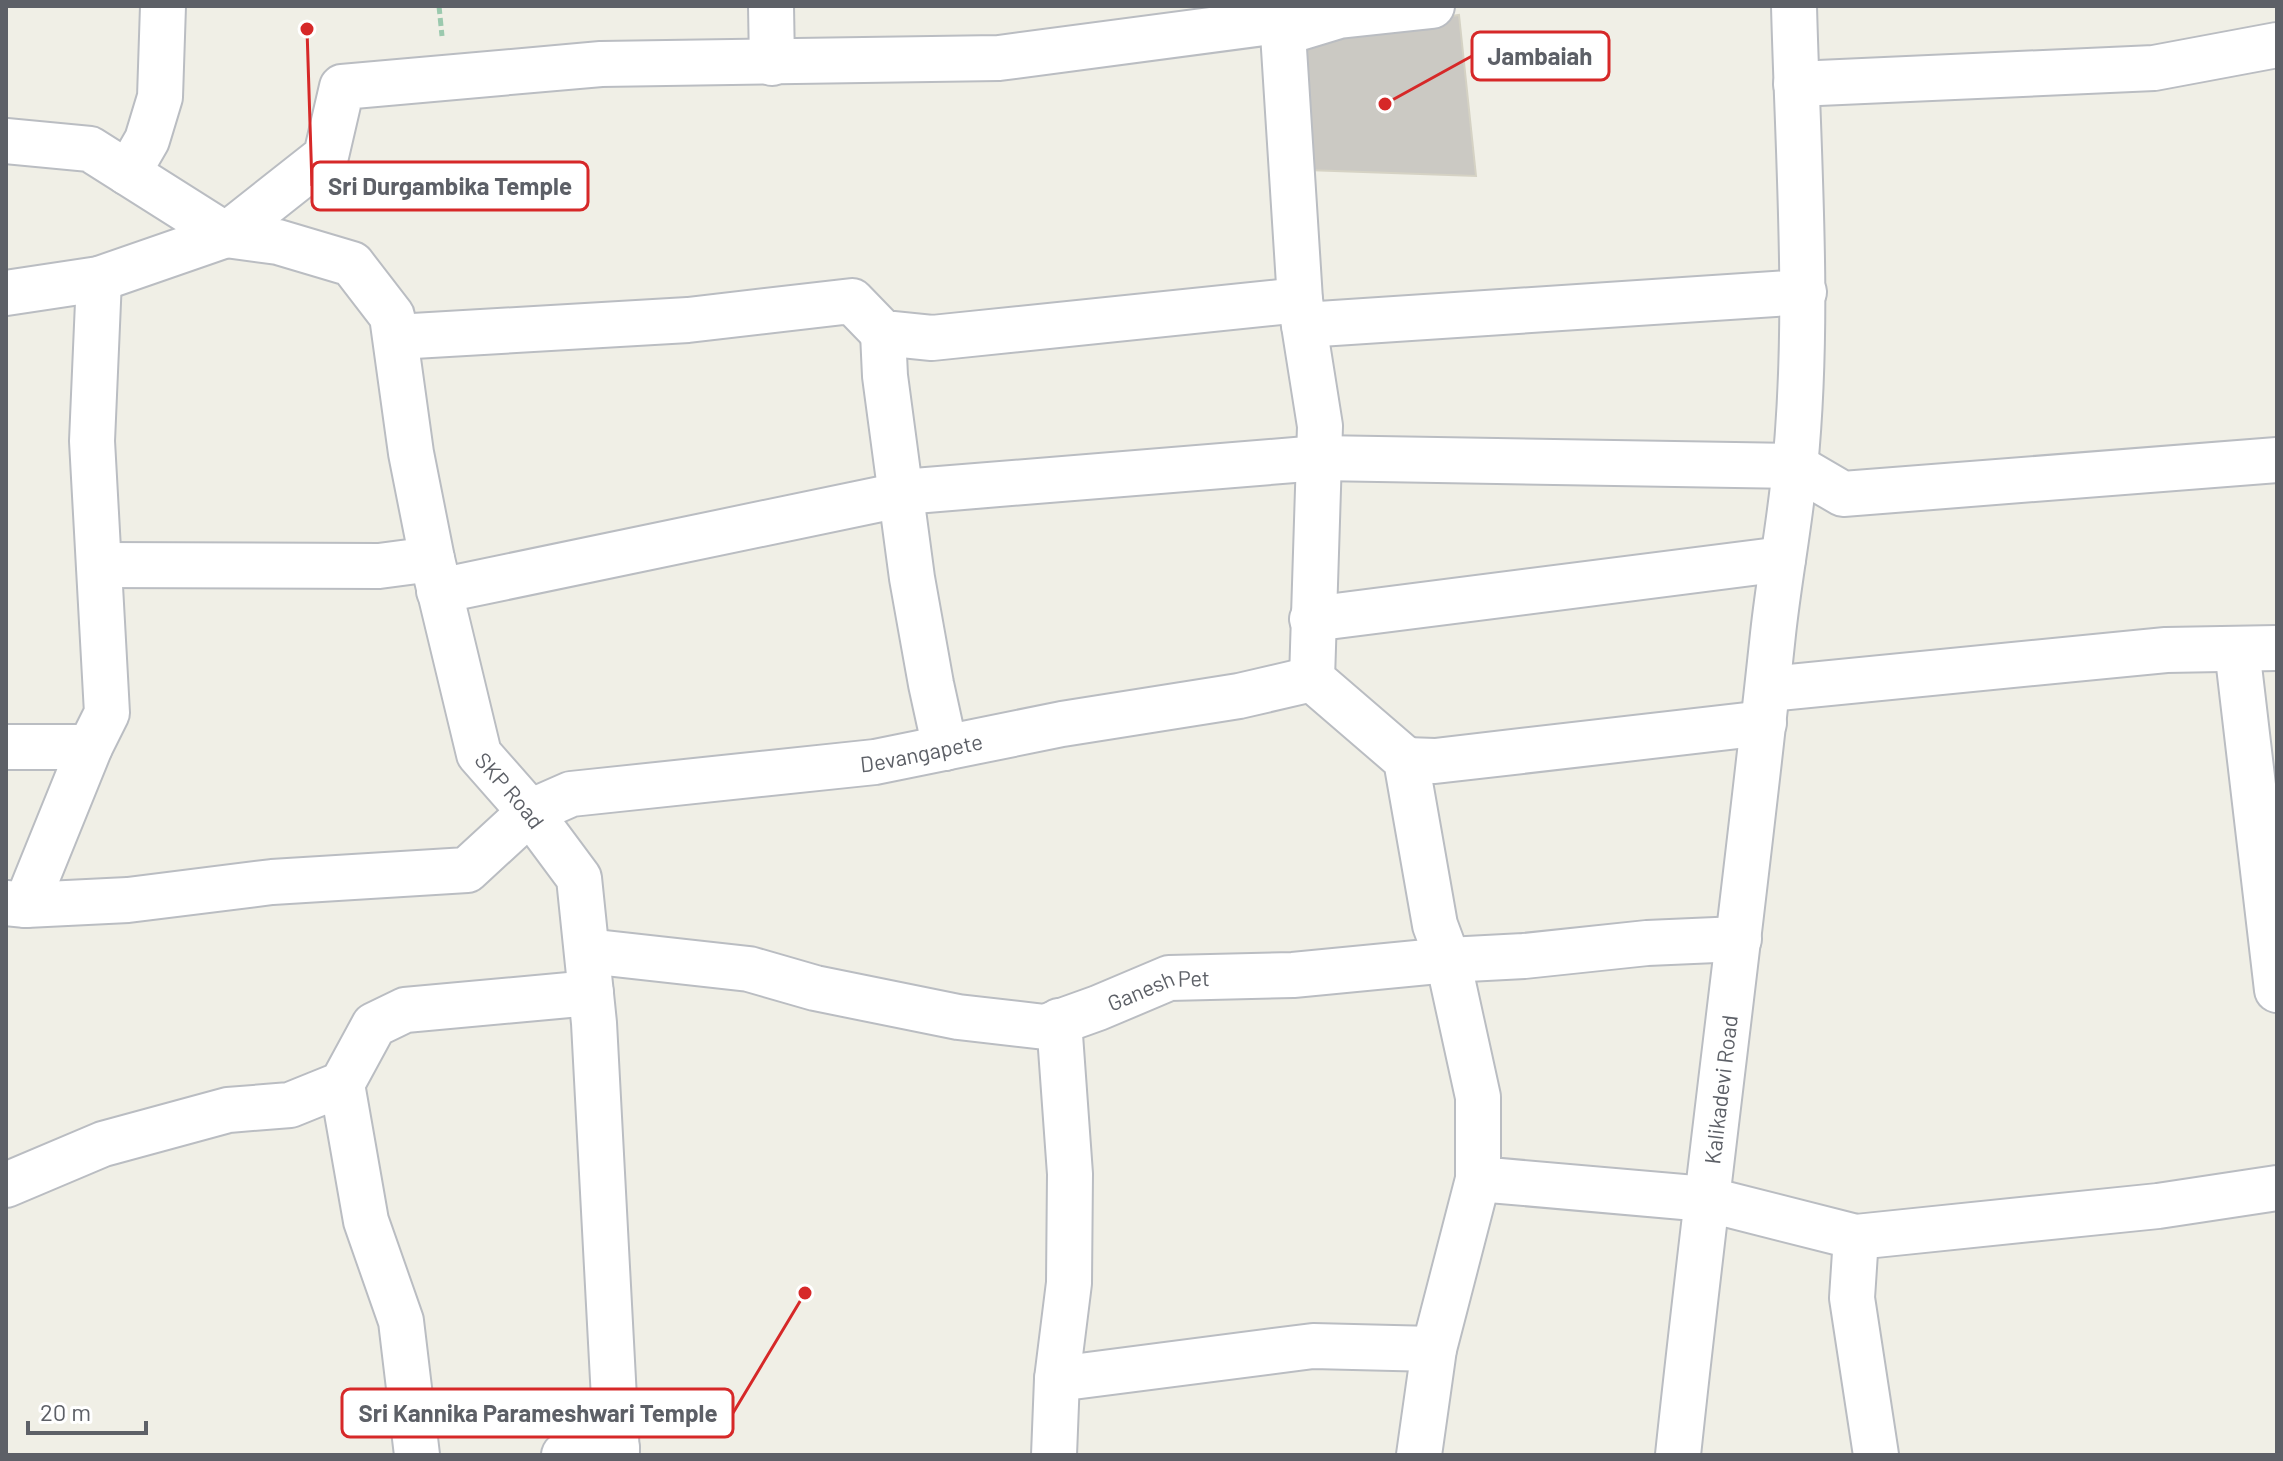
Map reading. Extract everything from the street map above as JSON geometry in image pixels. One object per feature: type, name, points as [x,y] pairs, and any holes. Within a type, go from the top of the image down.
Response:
[{"type":"street","points":[[128,173],[147,140],[160,97],[163,6]]},
{"type":"street","points":[[771,6],[772,63]]},
{"type":"street","points":[[1283,33],[1344,11],[1432,6]]},
{"type":"street","name":"Kalikadevi Road","points":[[1678,1455],[1795,466],[1804,292],[1794,6]]},
{"type":"street","points":[[6,293],[99,279],[226,235],[326,156],[342,87],[601,64],[999,58],[1279,21],[1283,33],[1302,313],[1320,426],[1312,679],[1406,760],[1435,761],[1766,706],[2166,650],[2257,649],[2277,990]]},
{"type":"street","points":[[1796,84],[2154,68],[2277,45]]},
{"type":"street","points":[[6,141],[90,149],[226,235]]},
{"type":"street","name":"SKP Road","points":[[226,235],[278,242],[352,264],[392,316],[411,453],[436,575],[479,754],[530,812],[579,878],[589,972],[617,1451]]},
{"type":"street","points":[[16,904],[107,713],[92,441],[99,279]]},
{"type":"street","points":[[396,337],[688,320],[852,301],[883,333],[932,338],[1302,313],[1804,292]]},
{"type":"street","points":[[883,333],[885,376],[912,578],[945,748]]},
{"type":"street","points":[[99,565],[379,566],[436,575],[900,495],[902,492],[1319,458],[1795,466],[1843,494],[2277,460]]},
{"type":"street","points":[[1312,619],[1783,559]]},
{"type":"street","name":"Devangapete","points":[[16,904],[128,900],[272,882],[467,870],[530,812],[571,794],[875,762],[1062,724],[1239,696],[1312,679]]},
{"type":"street","points":[[6,747],[90,747]]},
{"type":"street","points":[[1406,760],[1435,925],[1448,960],[1478,1097],[1478,1179],[1434,1349],[1419,1455]]},
{"type":"street","name":"Ganesh Pet","points":[[342,1084],[374,1025],[405,1010],[589,972],[749,969],[815,988],[958,1017],[1045,1027],[1169,978],[1293,975],[1647,943],[1739,939]]},
{"type":"street","points":[[1054,1455],[1057,1379],[1069,1283],[1070,1174],[1059,1021]]},
{"type":"street","points":[[6,1185],[103,1144],[228,1110],[290,1105],[342,1084],[366,1221],[401,1321],[417,1455]]},
{"type":"street","points":[[1478,1179],[1706,1199],[1856,1237],[2158,1206],[2277,1188]]},
{"type":"street","points":[[1856,1237],[1852,1298],[1876,1455]]},
{"type":"street","points":[[1057,1379],[1313,1346],[1434,1349]]},
{"type":"street","points":[[564,1455],[617,1451]]},
{"type":"building","points":[[1459,15],[1476,176],[1307,170],[1296,38]]},
{"type":"place","name":"Sri Durgambika Temple","points":[[307,29]]},
{"type":"place","name":"Jambaiah","points":[[1385,104]]},
{"type":"place","name":"Sri Kannika Parameshwari Temple","points":[[805,1293]]}]
